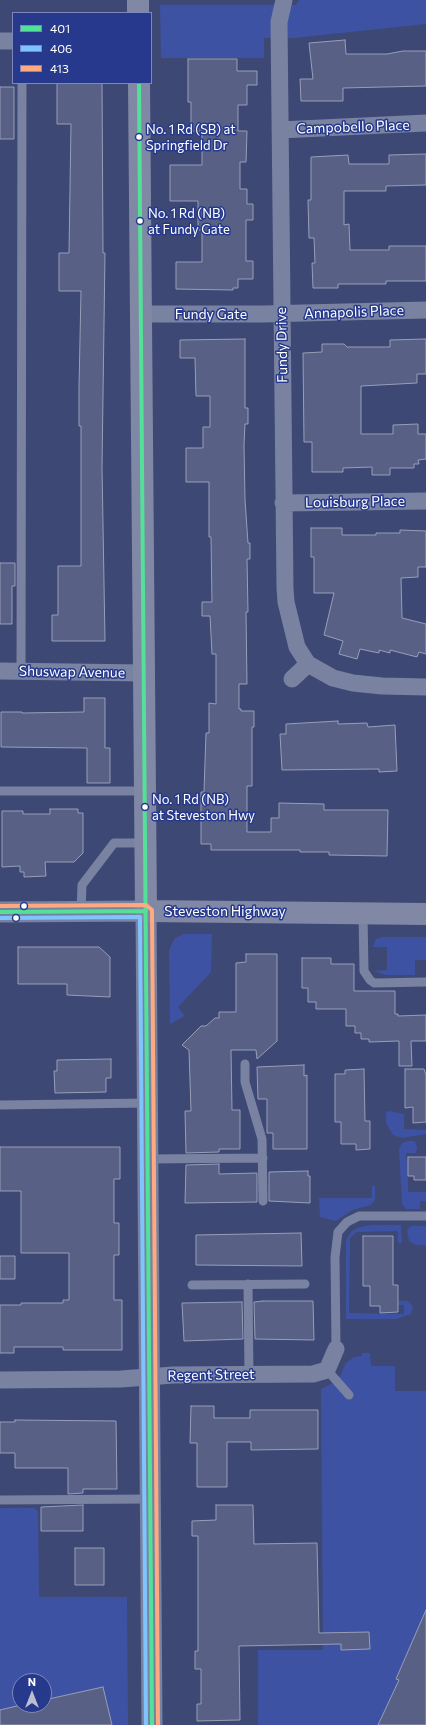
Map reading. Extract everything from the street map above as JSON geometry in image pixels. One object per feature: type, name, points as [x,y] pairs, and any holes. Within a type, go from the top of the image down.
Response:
[{"type":"main road","points":[[138,0],[138,12]]},
{"type":"main road","points":[[139,84],[146,911]]},
{"type":"main road","name":"Steveston Highway","points":[[146,911],[363,912],[426,914]]},
{"type":"street","name":"Fundy Drive","points":[[284,0],[279,22],[281,314],[286,602],[297,647],[308,664]]},
{"type":"street","points":[[0,41],[12,41]]},
{"type":"street","name":"Campobello Place","points":[[280,130],[426,123]]},
{"type":"street","name":"Annapolis Place","points":[[281,314],[426,310]]},
{"type":"street","name":"Fundy Gate","points":[[141,314],[281,314]]},
{"type":"street","name":"Louisburg Place","points":[[284,503],[426,501]]},
{"type":"street","points":[[292,679],[308,664],[333,678],[353,683],[382,686],[426,687]]},
{"type":"street","name":"Shuswap Avenue","points":[[0,671],[144,673]]},
{"type":"street","points":[[146,911],[152,1725]]},
{"type":"street","name":"Steveston Highway","points":[[0,912],[146,911]]},
{"type":"street","points":[[326,1370],[336,1349]]},
{"type":"street","name":"Regent Street","points":[[0,1380],[121,1379],[174,1375],[313,1374],[326,1370]]},
{"type":"lane","points":[[21,672],[22,84]]},
{"type":"lane","points":[[0,790],[146,791]]},
{"type":"lane","points":[[81,912],[82,885],[114,843],[146,843]]},
{"type":"lane","points":[[363,912],[364,971],[370,980],[374,982],[426,982]]},
{"type":"lane","points":[[245,1064],[245,1082],[262,1140],[263,1201]]},
{"type":"lane","points":[[0,1105],[148,1103]]},
{"type":"lane","points":[[148,1159],[263,1158]]},
{"type":"lane","points":[[336,1349],[335,1251],[338,1232],[347,1222],[359,1216],[426,1216]]},
{"type":"lane","points":[[248,1284],[249,1375]]},
{"type":"lane","points":[[192,1285],[305,1284]]},
{"type":"lane","points":[[326,1370],[349,1395]]},
{"type":"lane","points":[[0,1500],[150,1499]]},
{"type":"shaded area","points":[[299,0],[426,0],[426,24],[294,38],[264,38],[264,58],[161,58],[160,5],[296,5]]},
{"type":"shaded area","points":[[184,934],[212,934],[211,972],[178,1007],[185,1016],[170,1024],[169,950],[175,938]]},
{"type":"shaded area","points":[[381,937],[426,937],[426,960],[415,960],[415,975],[386,975],[373,971],[387,970],[387,947],[373,947],[376,939]]},
{"type":"shaded area","points":[[389,1111],[404,1114],[404,1129],[426,1130],[426,1134],[403,1138],[393,1135],[386,1123],[386,1112]]},
{"type":"shaded area","points":[[415,1141],[417,1148],[416,1153],[406,1153],[406,1159],[408,1159],[408,1192],[426,1192],[426,1201],[420,1201],[420,1209],[406,1209],[402,1204],[399,1149],[402,1143]]},
{"type":"shaded area","points":[[372,1186],[375,1186],[375,1200],[371,1205],[352,1210],[336,1221],[320,1217],[319,1198],[372,1198]]},
{"type":"shaded area","points":[[371,1225],[401,1225],[402,1243],[398,1243],[398,1231],[357,1232],[350,1238],[349,1313],[404,1314],[404,1305],[398,1305],[398,1301],[408,1301],[413,1307],[411,1314],[396,1319],[346,1319],[346,1240],[351,1232],[357,1228]]},
{"type":"shaded area","points":[[411,1226],[426,1226],[426,1245],[416,1245],[409,1241],[407,1230]]},
{"type":"shaded area","points":[[362,1353],[370,1353],[371,1366],[395,1366],[395,1391],[426,1391],[426,1725],[258,1725],[258,1650],[323,1650],[321,1389],[333,1383],[340,1376],[346,1363],[354,1357],[362,1356]]},
{"type":"shaded area","points":[[0,1508],[34,1508],[38,1511],[39,1597],[127,1597],[128,1725],[0,1725]]},
{"type":"building","points":[[345,40],[346,54],[387,54],[403,51],[426,51],[426,86],[343,88],[343,101],[301,101],[300,79],[313,79],[309,43]]},
{"type":"building","points":[[188,59],[237,59],[237,71],[257,71],[257,85],[247,85],[247,105],[238,105],[238,131],[247,131],[246,162],[240,162],[240,189],[247,189],[247,204],[253,204],[253,220],[246,220],[246,261],[253,261],[253,279],[238,279],[238,288],[233,288],[233,290],[176,289],[176,262],[202,262],[202,230],[198,230],[198,201],[170,201],[170,165],[202,165],[202,131],[191,131],[191,102],[188,102]]},
{"type":"building","points":[[57,84],[102,84],[103,253],[105,253],[102,467],[105,641],[52,641],[52,615],[58,615],[58,566],[81,566],[81,426],[79,426],[79,387],[81,291],[59,291],[59,253],[69,253],[71,124],[57,124]]},
{"type":"building","points":[[0,87],[14,87],[14,139],[0,139]]},
{"type":"building","points":[[426,154],[426,185],[386,186],[386,191],[344,191],[344,225],[349,224],[350,250],[389,250],[389,246],[426,246],[426,281],[386,281],[386,284],[338,284],[338,288],[313,288],[312,263],[315,263],[314,238],[309,238],[308,200],[311,200],[311,157],[348,155],[349,164],[389,164],[389,155]]},
{"type":"building","points":[[245,339],[245,408],[248,408],[248,424],[245,424],[244,445],[245,500],[248,543],[250,543],[250,559],[247,559],[247,684],[239,684],[239,709],[241,709],[241,711],[254,711],[254,727],[252,727],[252,786],[247,786],[247,832],[271,832],[271,818],[279,818],[279,803],[324,804],[324,810],[388,810],[387,856],[329,855],[329,852],[300,852],[300,850],[211,850],[211,844],[201,844],[201,792],[204,792],[206,733],[209,733],[209,703],[216,704],[216,654],[212,654],[210,616],[202,616],[202,602],[212,602],[211,537],[209,537],[209,482],[186,482],[186,448],[203,448],[203,427],[210,427],[210,396],[196,396],[195,358],[180,358],[180,340]]},
{"type":"building","points":[[426,339],[426,374],[417,374],[417,383],[361,386],[361,434],[393,434],[393,425],[418,424],[418,434],[426,434],[426,459],[418,460],[419,464],[414,464],[414,468],[390,468],[390,475],[372,475],[372,467],[343,468],[343,472],[312,472],[312,442],[304,442],[303,353],[322,352],[322,344],[344,344],[347,347],[390,347],[390,340]]},
{"type":"building","points":[[311,528],[342,528],[342,535],[400,533],[400,530],[426,531],[426,567],[418,567],[418,577],[401,578],[402,618],[426,624],[426,654],[419,652],[417,657],[390,650],[390,653],[379,650],[379,653],[360,649],[357,659],[339,654],[343,641],[324,635],[334,593],[314,593],[314,557],[311,557]]},
{"type":"building","points":[[0,563],[15,563],[15,586],[12,586],[12,624],[0,624]]},
{"type":"building","points":[[84,698],[105,698],[105,748],[110,748],[110,783],[87,783],[87,748],[1,747],[1,712],[84,712]]},
{"type":"building","points":[[338,721],[338,724],[367,723],[368,727],[395,725],[397,771],[379,772],[379,769],[282,770],[280,734],[286,734],[286,724]]},
{"type":"building","points":[[50,809],[78,809],[78,813],[83,813],[83,853],[74,862],[45,862],[46,876],[24,877],[24,872],[20,872],[20,866],[2,867],[2,811],[23,811],[23,814],[50,814]]},
{"type":"building","points":[[18,947],[99,947],[110,957],[110,997],[67,995],[67,984],[18,984]]},
{"type":"building","points":[[246,954],[277,954],[277,1041],[257,1059],[256,1050],[231,1050],[232,1110],[240,1110],[240,1149],[219,1149],[219,1152],[186,1153],[185,1111],[191,1111],[189,1050],[182,1045],[201,1026],[206,1026],[215,1018],[219,1018],[219,1012],[236,1012],[236,963],[246,962]]},
{"type":"building","points":[[302,958],[331,958],[331,964],[354,964],[354,991],[395,991],[395,1014],[398,1014],[398,1016],[426,1015],[426,1041],[411,1041],[412,1066],[399,1066],[399,1041],[369,1042],[369,1039],[361,1039],[361,1033],[355,1033],[355,1026],[346,1026],[346,1009],[316,1009],[316,1002],[308,1002],[308,988],[302,988]]},
{"type":"building","points":[[111,1059],[111,1078],[106,1078],[106,1092],[55,1093],[54,1071],[57,1071],[57,1060]]},
{"type":"building","points":[[304,1065],[304,1076],[307,1075],[307,1149],[273,1149],[273,1133],[267,1133],[267,1099],[258,1099],[257,1067]]},
{"type":"building","points":[[364,1069],[365,1121],[370,1121],[370,1149],[356,1150],[356,1144],[341,1144],[341,1122],[335,1122],[335,1074],[345,1074],[345,1070]]},
{"type":"building","points":[[405,1069],[424,1069],[426,1075],[426,1122],[413,1123],[413,1107],[405,1108]]},
{"type":"building","points":[[0,1147],[120,1147],[120,1179],[114,1179],[114,1223],[119,1223],[119,1255],[114,1255],[114,1300],[122,1300],[122,1350],[63,1350],[63,1347],[14,1347],[14,1353],[0,1353],[0,1305],[21,1305],[21,1303],[63,1303],[63,1300],[69,1300],[69,1253],[21,1253],[21,1191],[0,1191]]},
{"type":"building","points":[[408,1157],[426,1157],[426,1180],[414,1180],[414,1176],[408,1176]]},
{"type":"building","points":[[219,1164],[219,1174],[257,1173],[257,1202],[185,1203],[186,1165]]},
{"type":"building","points":[[308,1171],[308,1176],[310,1176],[310,1203],[269,1201],[269,1172]]},
{"type":"building","points":[[301,1233],[302,1266],[196,1265],[196,1235]]},
{"type":"building","points":[[363,1236],[393,1236],[393,1285],[398,1285],[398,1312],[380,1313],[380,1306],[370,1306],[370,1286],[363,1286]]},
{"type":"building","points":[[0,1256],[15,1256],[15,1279],[0,1279]]},
{"type":"building","points":[[313,1301],[314,1340],[255,1339],[254,1302]]},
{"type":"building","points":[[242,1302],[243,1339],[184,1341],[182,1303]]},
{"type":"building","points":[[191,1406],[214,1406],[214,1418],[250,1418],[250,1410],[318,1410],[318,1449],[251,1450],[251,1442],[227,1442],[227,1487],[197,1487],[197,1443],[190,1443]]},
{"type":"building","points":[[15,1420],[116,1421],[117,1489],[83,1489],[83,1493],[68,1494],[68,1468],[15,1468],[15,1453],[0,1453],[0,1422],[15,1422]]},
{"type":"building","points":[[83,1505],[83,1531],[41,1531],[41,1507]]},
{"type":"building","points":[[216,1505],[253,1505],[254,1544],[317,1543],[319,1633],[369,1632],[370,1649],[341,1650],[341,1644],[239,1646],[240,1720],[197,1721],[197,1704],[201,1704],[201,1669],[195,1669],[195,1651],[198,1651],[198,1536],[192,1536],[192,1521],[216,1520]]},
{"type":"building","points":[[75,1548],[104,1548],[104,1585],[75,1585]]},
{"type":"building","points":[[426,1610],[426,1725],[378,1725],[399,1680],[396,1679]]},
{"type":"building","points":[[103,1687],[112,1725],[0,1725],[0,1710],[12,1707],[12,1713],[52,1713],[52,1698]]},
{"type":"transit line","name":"401","points":[[139,84],[152,1725]]},
{"type":"transit line","name":"413","points":[[0,906],[146,905],[152,910],[158,1725]]},
{"type":"transit line","name":"401","points":[[0,912],[146,911]]},
{"type":"transit line","name":"406","points":[[0,918],[140,917],[146,1725]]},
{"type":"place","name":"No. 1 Rd (SB) at Springfield Dr","points":[[139,137]]},
{"type":"place","name":"No. 1 Rd (NB) at Fundy Gate","points":[[140,221]]},
{"type":"place","name":"No. 1 Rd (NB) at Steveston Hwy","points":[[145,807]]}]
